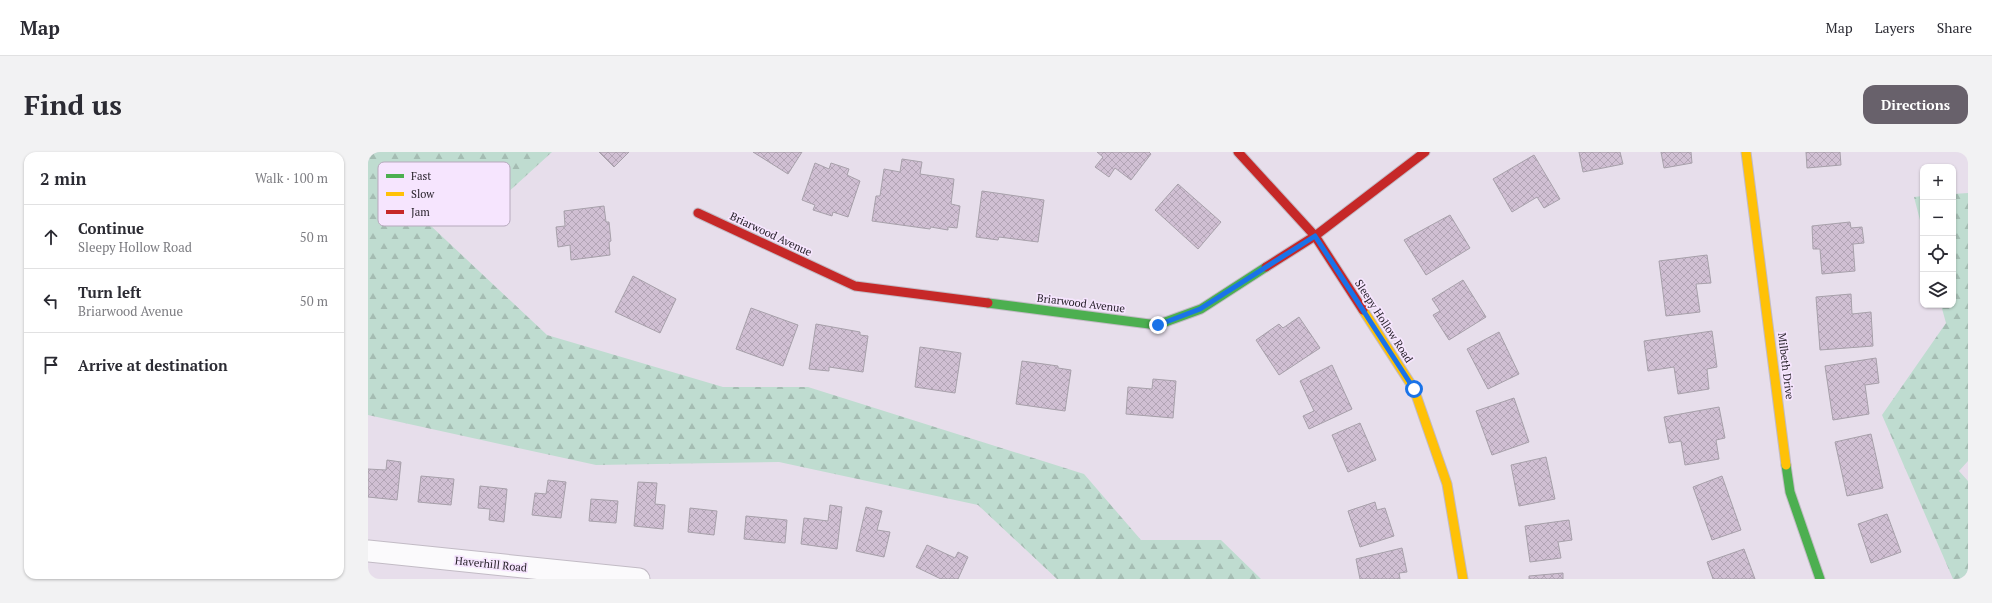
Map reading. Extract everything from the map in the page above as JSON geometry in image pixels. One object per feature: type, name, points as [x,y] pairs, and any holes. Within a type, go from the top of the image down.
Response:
[{"type":"street","name":"Sleepy Hollow Road","points":[[1238,152],[1315,236],[1414,389],[1447,484],[1463,579]]},
{"type":"street","name":"Briarwood Avenue","points":[[698,213],[855,286],[1158,325],[1200,309],[1315,236],[1425,152]]},
{"type":"street","name":"Milbeth Drive","points":[[1746,152],[1790,492],[1820,579]]},
{"type":"street","name":"Haverhill Road","points":[[368,551],[639,579]]},
{"type":"green space","points":[[368,152],[552,152],[510,190],[510,162],[378,162],[378,226],[431,226],[547,335],[723,387],[808,387],[1084,474],[1141,540],[1221,540],[1261,579],[1057,579],[978,505],[779,462],[596,465],[368,415]]},
{"type":"green space","points":[[1968,193],[1968,461],[1959,471],[1968,481],[1968,579],[1953,579],[1882,415],[1946,323],[1942,308],[1956,308],[1956,194]]},
{"type":"green space","points":[[1920,196],[1920,220],[1914,197]]},
{"type":"building","points":[[599,152],[629,152],[614,167]]},
{"type":"building","points":[[753,152],[802,152],[788,174]]},
{"type":"building","points":[[1097,152],[1149,152],[1151,154],[1131,180],[1115,168],[1109,177],[1095,167],[1103,157]]},
{"type":"building","points":[[1579,152],[1620,152],[1623,164],[1583,172]]},
{"type":"building","points":[[1661,152],[1691,152],[1692,163],[1664,168]]},
{"type":"building","points":[[1806,152],[1840,152],[1841,165],[1807,168]]},
{"type":"building","points":[[1534,155],[1560,199],[1544,208],[1537,197],[1512,212],[1493,179]]},
{"type":"building","points":[[902,159],[922,162],[920,174],[954,179],[951,204],[960,206],[957,228],[948,227],[948,230],[931,227],[930,229],[872,221],[876,196],[880,196],[884,169],[900,172]]},
{"type":"building","points":[[815,163],[829,169],[831,163],[849,169],[847,175],[860,181],[848,217],[833,212],[832,216],[813,210],[815,205],[802,200]]},
{"type":"building","points":[[1178,184],[1221,222],[1198,249],[1155,210]]},
{"type":"building","points":[[982,191],[1044,200],[1038,242],[999,237],[998,240],[976,237]]},
{"type":"building","points":[[604,206],[606,222],[609,222],[611,241],[609,242],[610,255],[571,260],[570,245],[558,247],[556,227],[565,226],[564,211]]},
{"type":"building","points":[[1450,215],[1470,248],[1426,275],[1404,240]]},
{"type":"building","points":[[1850,222],[1851,228],[1862,227],[1864,243],[1853,244],[1855,271],[1822,274],[1820,249],[1813,249],[1812,226]]},
{"type":"building","points":[[1707,255],[1711,283],[1696,284],[1700,312],[1666,316],[1659,261]]},
{"type":"building","points":[[633,276],[676,299],[660,333],[615,312]]},
{"type":"building","points":[[1463,280],[1486,317],[1449,340],[1433,315],[1440,311],[1432,299]]},
{"type":"building","points":[[1851,294],[1852,314],[1871,312],[1873,346],[1820,350],[1816,297]]},
{"type":"building","points":[[751,308],[798,325],[783,366],[736,349]]},
{"type":"building","points":[[1299,317],[1320,348],[1279,375],[1256,340],[1279,324],[1283,328]]},
{"type":"building","points":[[816,324],[860,332],[860,335],[868,336],[863,372],[829,367],[829,371],[809,369]]},
{"type":"building","points":[[1712,331],[1717,367],[1707,369],[1709,389],[1678,394],[1674,367],[1648,371],[1644,341]]},
{"type":"building","points":[[1499,332],[1519,374],[1488,389],[1467,349]]},
{"type":"building","points":[[920,347],[961,353],[955,393],[915,387]]},
{"type":"building","points":[[1876,358],[1879,383],[1865,385],[1869,414],[1833,420],[1825,366]]},
{"type":"building","points":[[1022,361],[1058,366],[1058,368],[1071,370],[1065,411],[1016,404]]},
{"type":"building","points":[[1332,365],[1352,409],[1309,429],[1303,416],[1314,411],[1300,381]]},
{"type":"building","points":[[1153,379],[1176,381],[1173,418],[1126,414],[1128,387],[1152,389]]},
{"type":"building","points":[[1514,398],[1529,442],[1492,455],[1476,411]]},
{"type":"building","points":[[1719,407],[1725,438],[1716,440],[1719,459],[1685,465],[1681,441],[1669,443],[1664,417]]},
{"type":"building","points":[[1360,423],[1376,460],[1348,472],[1332,435]]},
{"type":"building","points":[[1871,434],[1883,488],[1847,496],[1835,442]]},
{"type":"building","points":[[1546,457],[1555,499],[1519,506],[1511,465]]},
{"type":"building","points":[[387,460],[401,462],[397,500],[368,497],[368,469],[386,470]]},
{"type":"building","points":[[421,476],[454,479],[451,505],[418,502]]},
{"type":"building","points":[[1722,476],[1741,530],[1712,540],[1693,487]]},
{"type":"building","points":[[548,480],[566,482],[561,518],[532,515],[535,493],[546,494]]},
{"type":"building","points":[[638,482],[657,483],[655,504],[665,505],[663,529],[634,526]]},
{"type":"building","points":[[480,486],[507,489],[504,522],[489,520],[490,509],[478,508]]},
{"type":"building","points":[[591,499],[618,501],[616,523],[589,521]]},
{"type":"building","points":[[1375,502],[1377,510],[1385,508],[1394,536],[1360,547],[1348,511]]},
{"type":"building","points":[[830,505],[842,507],[837,549],[801,544],[804,518],[828,521]]},
{"type":"building","points":[[866,507],[882,511],[877,530],[890,532],[884,557],[856,551]]},
{"type":"building","points":[[690,508],[717,511],[714,535],[688,532]]},
{"type":"building","points":[[1887,514],[1901,552],[1871,563],[1858,524]]},
{"type":"building","points":[[746,516],[787,520],[785,543],[744,539]]},
{"type":"building","points":[[1569,520],[1572,540],[1558,542],[1561,558],[1530,562],[1525,526]]},
{"type":"building","points":[[927,545],[955,558],[958,552],[968,557],[958,579],[941,579],[916,567]]},
{"type":"building","points":[[1402,548],[1407,572],[1399,573],[1400,579],[1360,579],[1356,559]]},
{"type":"building","points":[[1744,549],[1755,579],[1713,579],[1707,562]]},
{"type":"building","points":[[1563,573],[1563,579],[1529,579],[1529,576]]},
{"type":"traffic: fast","points":[[988,303],[1157,325],[1201,309],[1266,267]]},
{"type":"traffic: fast","points":[[1786,465],[1790,492],[1820,579]]},
{"type":"traffic: slow","points":[[1746,152],[1786,465]]},
{"type":"traffic: slow","points":[[1363,310],[1414,389],[1447,484],[1463,579]]},
{"type":"traffic: jam","points":[[1238,152],[1315,236],[1363,310]]},
{"type":"traffic: jam","points":[[1266,267],[1315,236],[1425,152]]},
{"type":"traffic: jam","points":[[698,213],[855,286],[988,303]]},
{"type":"route","points":[[1158,325],[1200,309],[1315,236],[1414,389]]}]
